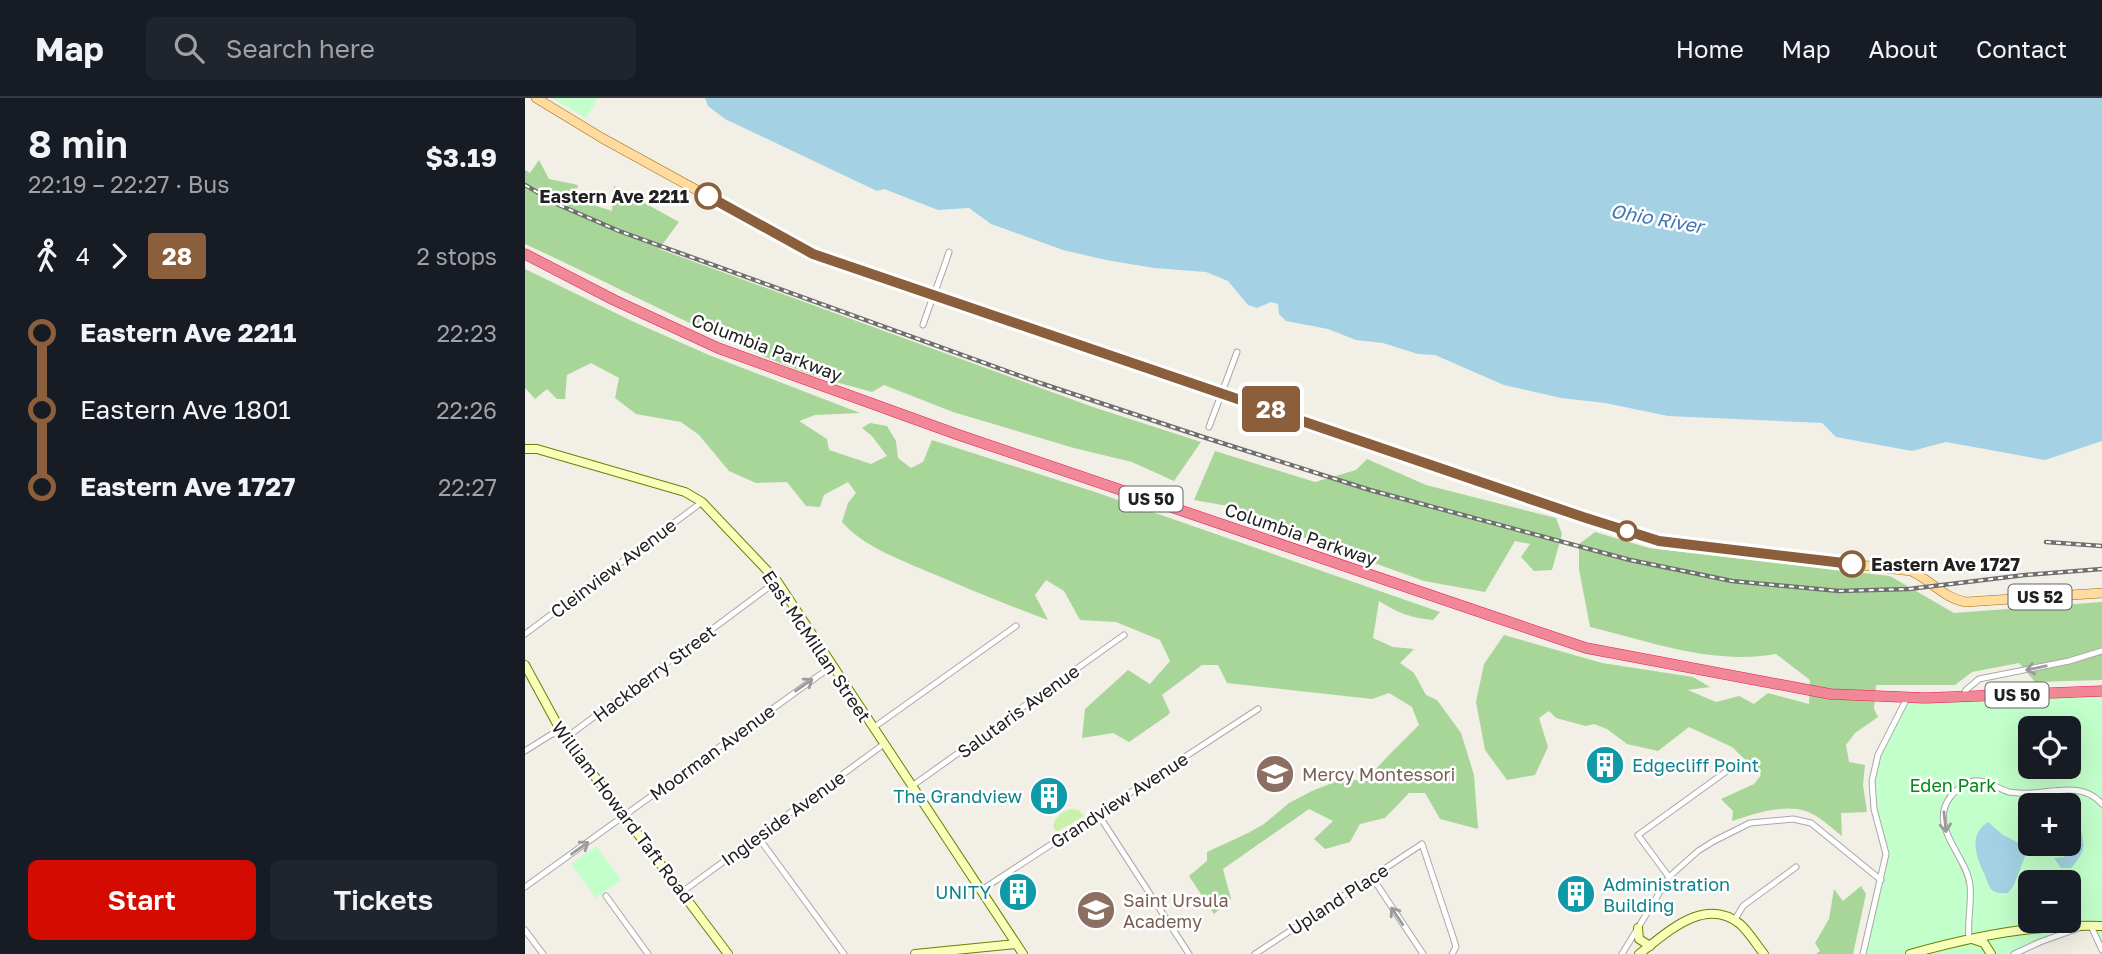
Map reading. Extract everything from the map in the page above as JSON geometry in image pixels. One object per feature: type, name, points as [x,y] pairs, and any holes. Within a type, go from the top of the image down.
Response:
[{"type":"highway","name":"Columbia Parkway","points":[[525,254],[614,300],[718,348],[956,434],[1586,648],[1830,694],[1906,698],[2102,691]]},
{"type":"main road","name":"US 52","points":[[536,98],[602,138],[813,254],[1583,517],[1659,541],[1910,571],[1921,575],[1941,593],[1954,600],[1966,602],[2102,593]]},
{"type":"street","points":[[923,326],[949,252]]},
{"type":"street","points":[[1209,428],[1237,352]]},
{"type":"street","name":"East McMillan Street","points":[[525,449],[537,449],[671,488],[694,496],[702,502],[777,581],[1023,954]]},
{"type":"street","name":"Cleinview Avenue","points":[[525,634],[702,502]]},
{"type":"street","name":"Hackberry Street","points":[[525,751],[552,734],[571,734],[777,581]]},
{"type":"street","points":[[873,728],[1016,625]]},
{"type":"street","name":"Salutaris Avenue","points":[[912,786],[1124,635]]},
{"type":"street","points":[[1962,697],[1979,679],[2069,661],[2102,651]]},
{"type":"street","name":"William Howard Taft Road","points":[[525,665],[562,733],[728,954]]},
{"type":"street","name":"Moorman Avenue","points":[[525,887],[832,666]]},
{"type":"street","points":[[1863,954],[1886,854],[1874,809],[1872,781],[1878,755],[1906,698]]},
{"type":"street","name":"Grandview Avenue","points":[[980,891],[1258,709]]},
{"type":"street","name":"Ingleside Avenue","points":[[682,892],[884,744]]},
{"type":"street","points":[[1669,877],[1638,835],[1738,762]]},
{"type":"street","points":[[1969,939],[1970,886],[1962,859],[1944,829],[1943,821],[1945,806],[1955,792],[1966,784],[1983,781],[2008,792],[2077,790],[2092,795],[2102,804]]},
{"type":"street","points":[[1098,814],[1189,954]]},
{"type":"street","points":[[1622,954],[1669,877],[1683,863],[1714,841],[1750,823],[1793,819],[1819,828],[1881,880]]},
{"type":"street","points":[[758,837],[843,954]]},
{"type":"street","name":"Upland Place","points":[[1255,954],[1422,844],[1456,947],[1452,954]]},
{"type":"street","points":[[1734,921],[1743,906],[1796,867]]},
{"type":"street","points":[[1372,877],[1423,954]]},
{"type":"street","points":[[606,896],[648,954]]},
{"type":"street","points":[[1639,954],[1693,917],[1712,914],[1741,925],[1763,954]]},
{"type":"street","points":[[2088,925],[2102,950]]},
{"type":"street","points":[[2014,954],[2088,925]]},
{"type":"street","points":[[1913,953],[2028,927],[2102,926]]},
{"type":"street","points":[[1638,928],[1639,939],[1650,946]]},
{"type":"street","points":[[525,930],[543,954]]},
{"type":"street","points":[[1969,939],[1985,943],[1991,954]]},
{"type":"street","points":[[915,954],[1016,944]]},
{"type":"green space","points":[[552,98],[598,98],[586,118]]},
{"type":"green space","points":[[539,160],[549,179],[578,185],[575,199],[612,211],[614,186],[679,222],[659,249],[1093,407],[1201,442],[1174,481],[1132,462],[1074,448],[953,412],[884,385],[872,392],[810,374],[766,357],[525,244],[525,170],[530,173]]},
{"type":"green space","points":[[525,269],[709,355],[860,413],[815,415],[799,421],[827,439],[829,450],[871,464],[887,456],[872,436],[862,428],[870,423],[887,426],[896,441],[898,458],[911,468],[923,462],[932,440],[1092,491],[1440,612],[1433,620],[1418,618],[1379,601],[1373,638],[1393,647],[1414,649],[1400,663],[1414,673],[1426,695],[1437,700],[1461,733],[1474,775],[1478,829],[1440,819],[1425,793],[1409,793],[1385,818],[1360,824],[1350,842],[1325,849],[1314,839],[1333,821],[1309,809],[1223,869],[1231,899],[1214,914],[1189,876],[1207,861],[1207,852],[1264,824],[1289,803],[1314,790],[1343,779],[1365,781],[1419,725],[1412,707],[1389,693],[1372,699],[1227,683],[1218,665],[1202,665],[1162,695],[1170,712],[1168,715],[1129,742],[1113,733],[1082,738],[1085,709],[1128,670],[1150,684],[1170,661],[1160,640],[1116,622],[1080,620],[1064,591],[1046,580],[1035,595],[1048,620],[892,556],[870,545],[842,522],[848,503],[856,493],[848,482],[824,495],[820,507],[806,506],[787,482],[756,483],[729,471],[699,435],[681,422],[636,414],[615,398],[619,378],[591,363],[567,375],[565,399],[557,399],[547,389],[535,399],[525,388]]},
{"type":"green space","points":[[1215,451],[1315,482],[1356,470],[1367,459],[1426,485],[1556,518],[1562,534],[1552,570],[1534,571],[1521,557],[1530,544],[1515,541],[1485,592],[1424,581],[1272,526],[1239,508],[1194,500]]},
{"type":"green space","points":[[1595,532],[1649,548],[1890,576],[1954,613],[2102,602],[2102,680],[2035,682],[2019,663],[1972,672],[1955,685],[1876,685],[1874,709],[1878,717],[1855,733],[1846,745],[1849,762],[1865,765],[1863,785],[1867,812],[1841,813],[1842,836],[1815,815],[1796,809],[1768,811],[1732,821],[1733,811],[1721,799],[1754,784],[1761,775],[1732,747],[1689,727],[1658,751],[1627,744],[1607,729],[1594,724],[1586,726],[1556,718],[1549,711],[1539,718],[1548,747],[1535,775],[1507,780],[1485,750],[1476,702],[1484,664],[1504,635],[1602,663],[1693,677],[1710,687],[1688,690],[1716,702],[1739,696],[1754,704],[1768,693],[1809,704],[1810,680],[1776,654],[1729,657],[1706,654],[1590,627],[1579,569],[1579,544]]},
{"type":"green space","name":"Eden Park","points":[[2102,691],[2102,950],[2090,925],[2081,928],[2081,870],[2018,870],[2018,933],[2069,933],[2014,954],[1863,954],[1886,854],[1874,809],[1875,768],[1907,698]]},
{"type":"green space","points":[[1071,809],[1079,810],[1084,816],[1056,832],[1053,826],[1056,820]]},
{"type":"green space","points":[[596,846],[621,880],[596,898],[571,864]]},
{"type":"green space","points":[[1861,886],[1866,894],[1853,954],[1816,954],[1820,951],[1815,943],[1829,919],[1834,889],[1843,901]]},
{"type":"water","name":"Ohio River","points":[[705,98],[2102,98],[2102,441],[2045,460],[1946,442],[1912,451],[1836,437],[1822,423],[1668,416],[1605,403],[1561,398],[1504,385],[1435,355],[1418,354],[1383,343],[1356,340],[1328,329],[1286,321],[1279,314],[1278,304],[1271,302],[1257,308],[1248,305],[1228,281],[1206,272],[1154,268],[1063,250],[991,224],[969,208],[938,210],[884,189],[877,191],[725,119],[708,106]]},
{"type":"water","points":[[1988,822],[2003,835],[2018,842],[2018,856],[2025,856],[2008,893],[1991,889],[1981,866],[1975,846],[1982,827]]},
{"type":"water","points":[[2081,828],[2083,839],[2081,853]]},
{"type":"water","points":[[2080,856],[2071,868],[2061,868],[2054,858]]},
{"type":"railway","points":[[525,185],[559,205],[619,231],[1040,383],[1370,490],[1630,560],[1732,581],[1839,591],[1909,589],[2102,569]]},
{"type":"railway","points":[[2046,542],[2102,546]]},
{"type":"bus line","name":"28","points":[[708,196],[813,254],[1583,517],[1659,541],[1852,564]]},
{"type":"place","name":"Eastern Ave 2211","points":[[708,196]]},
{"type":"place","name":"Eastern Ave 1727","points":[[1852,564]]},
{"type":"place","name":"Edgecliff Point","points":[[1605,765]]},
{"type":"place","name":"Mercy Montessori","points":[[1275,774]]},
{"type":"place","name":"The Grandview","points":[[1049,796]]},
{"type":"place","name":"UNITY","points":[[1018,892]]},
{"type":"place","name":"Administration Building","points":[[1576,894]]},
{"type":"place","name":"Saint Ursula Academy","points":[[1096,910]]}]
